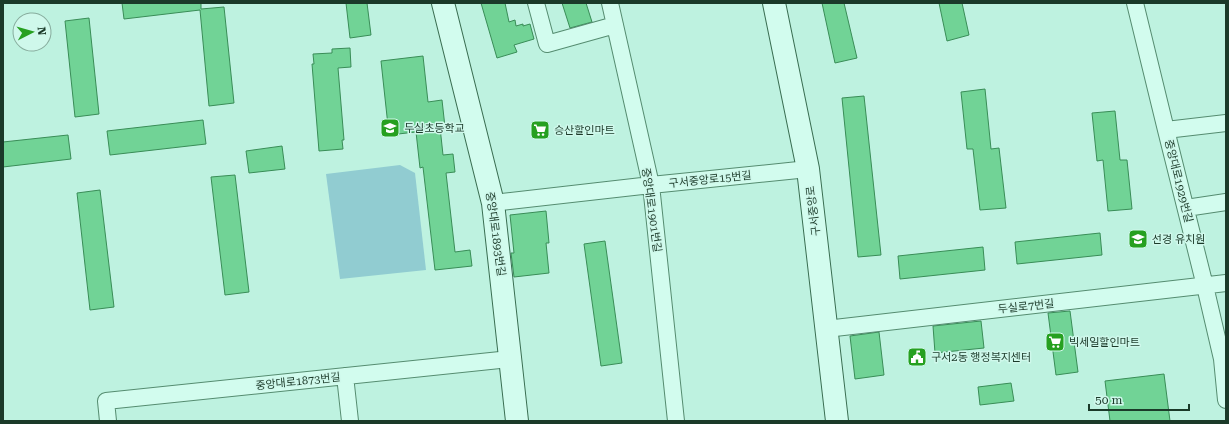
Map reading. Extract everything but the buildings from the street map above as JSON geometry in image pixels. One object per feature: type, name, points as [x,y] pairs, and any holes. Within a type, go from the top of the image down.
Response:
[{"type":"street","name":"중앙대로1893번길","points":[[443,3],[494,203],[517,421]]},
{"type":"street","points":[[536,3],[547,44],[615,25]]},
{"type":"street","name":"중앙대로1901번길","points":[[610,3],[651,185],[676,421]]},
{"type":"street","name":"구서중앙로","points":[[774,3],[808,169],[837,421]]},
{"type":"street","name":"중앙대로1929번길","points":[[1135,3],[1224,359],[1226,400]]},
{"type":"street","points":[[1166,130],[1226,123]]},
{"type":"street","name":"구서중앙로15번길","points":[[494,203],[808,169]]},
{"type":"street","points":[[1186,208],[1226,202]]},
{"type":"street","name":"두실로7번길","points":[[826,329],[1226,283]]},
{"type":"street","name":"중앙대로1873번길","points":[[108,421],[106,401],[510,359]]},
{"type":"street","points":[[345,376],[350,421]]},
{"type":"shaded area","points":[[400,165],[415,173],[426,270],[340,279],[326,174]]},
{"type":"place","name":"두실초등학교","points":[[390,128]]},
{"type":"place","name":"승산할인마트","points":[[540,130]]},
{"type":"place","name":"선경 유치원","points":[[1138,239]]},
{"type":"place","name":"빅세일할인마트","points":[[1055,342]]},
{"type":"place","name":"구서2동 행정복지센터","points":[[917,357]]}]
